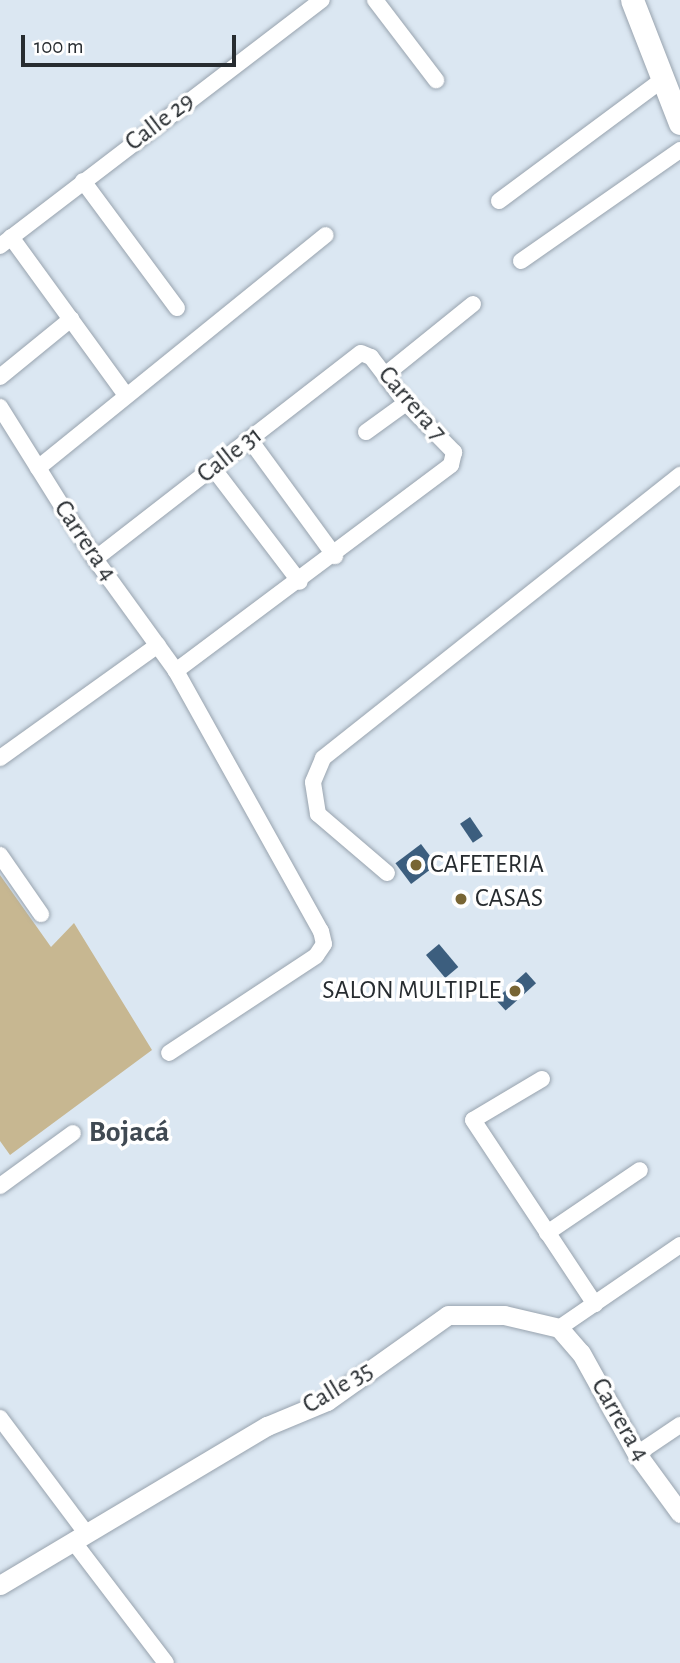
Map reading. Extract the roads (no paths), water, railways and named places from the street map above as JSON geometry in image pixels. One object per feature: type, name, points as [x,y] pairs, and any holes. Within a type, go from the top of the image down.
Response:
[{"type":"main road","points":[[632,0],[680,123]]},
{"type":"street","name":"Calle 29","points":[[5,241],[322,0]]},
{"type":"street","points":[[375,0],[436,80]]},
{"type":"street","points":[[499,201],[663,79]]},
{"type":"street","points":[[522,261],[680,150]]},
{"type":"street","points":[[83,181],[177,308]]},
{"type":"street","points":[[38,468],[326,235]]},
{"type":"street","points":[[5,241],[71,319],[126,395]]},
{"type":"street","points":[[385,375],[473,304]]},
{"type":"street","points":[[0,377],[71,319]]},
{"type":"street","name":"Carrera 7","points":[[334,556],[454,458],[365,352]]},
{"type":"street","name":"Calle 31","points":[[95,559],[365,352]]},
{"type":"street","points":[[366,432],[406,403]]},
{"type":"street","name":"Carrera 4","points":[[0,407],[95,559],[176,671],[324,944],[305,963],[169,1053]]},
{"type":"street","points":[[176,671],[334,556],[250,440]]},
{"type":"street","points":[[213,468],[300,582]]},
{"type":"street","points":[[387,873],[318,814],[313,782],[323,758],[680,475]]},
{"type":"street","points":[[0,758],[158,645]]},
{"type":"street","points":[[0,855],[41,914]]},
{"type":"street","points":[[542,1079],[473,1120],[595,1304]]},
{"type":"street","points":[[0,1186],[73,1133]]},
{"type":"street","points":[[547,1233],[640,1170]]},
{"type":"street","points":[[559,1328],[680,1245]]},
{"type":"street","name":"Calle 35","points":[[0,1585],[267,1426],[327,1401],[448,1315],[504,1315],[559,1328]]},
{"type":"street","name":"Carrera 4","points":[[559,1328],[581,1353],[637,1454],[680,1513]]},
{"type":"street","points":[[0,1418],[166,1663]]},
{"type":"street","points":[[637,1454],[680,1425]]},
{"type":"place","name":"CAFETERIA","points":[[416,865]]},
{"type":"place","name":"CASAS","points":[[461,899]]},
{"type":"place","name":"SALON MULTIPLE","points":[[515,991]]},
{"type":"district","name":"Bojacá","points":[[129,1132]]}]
